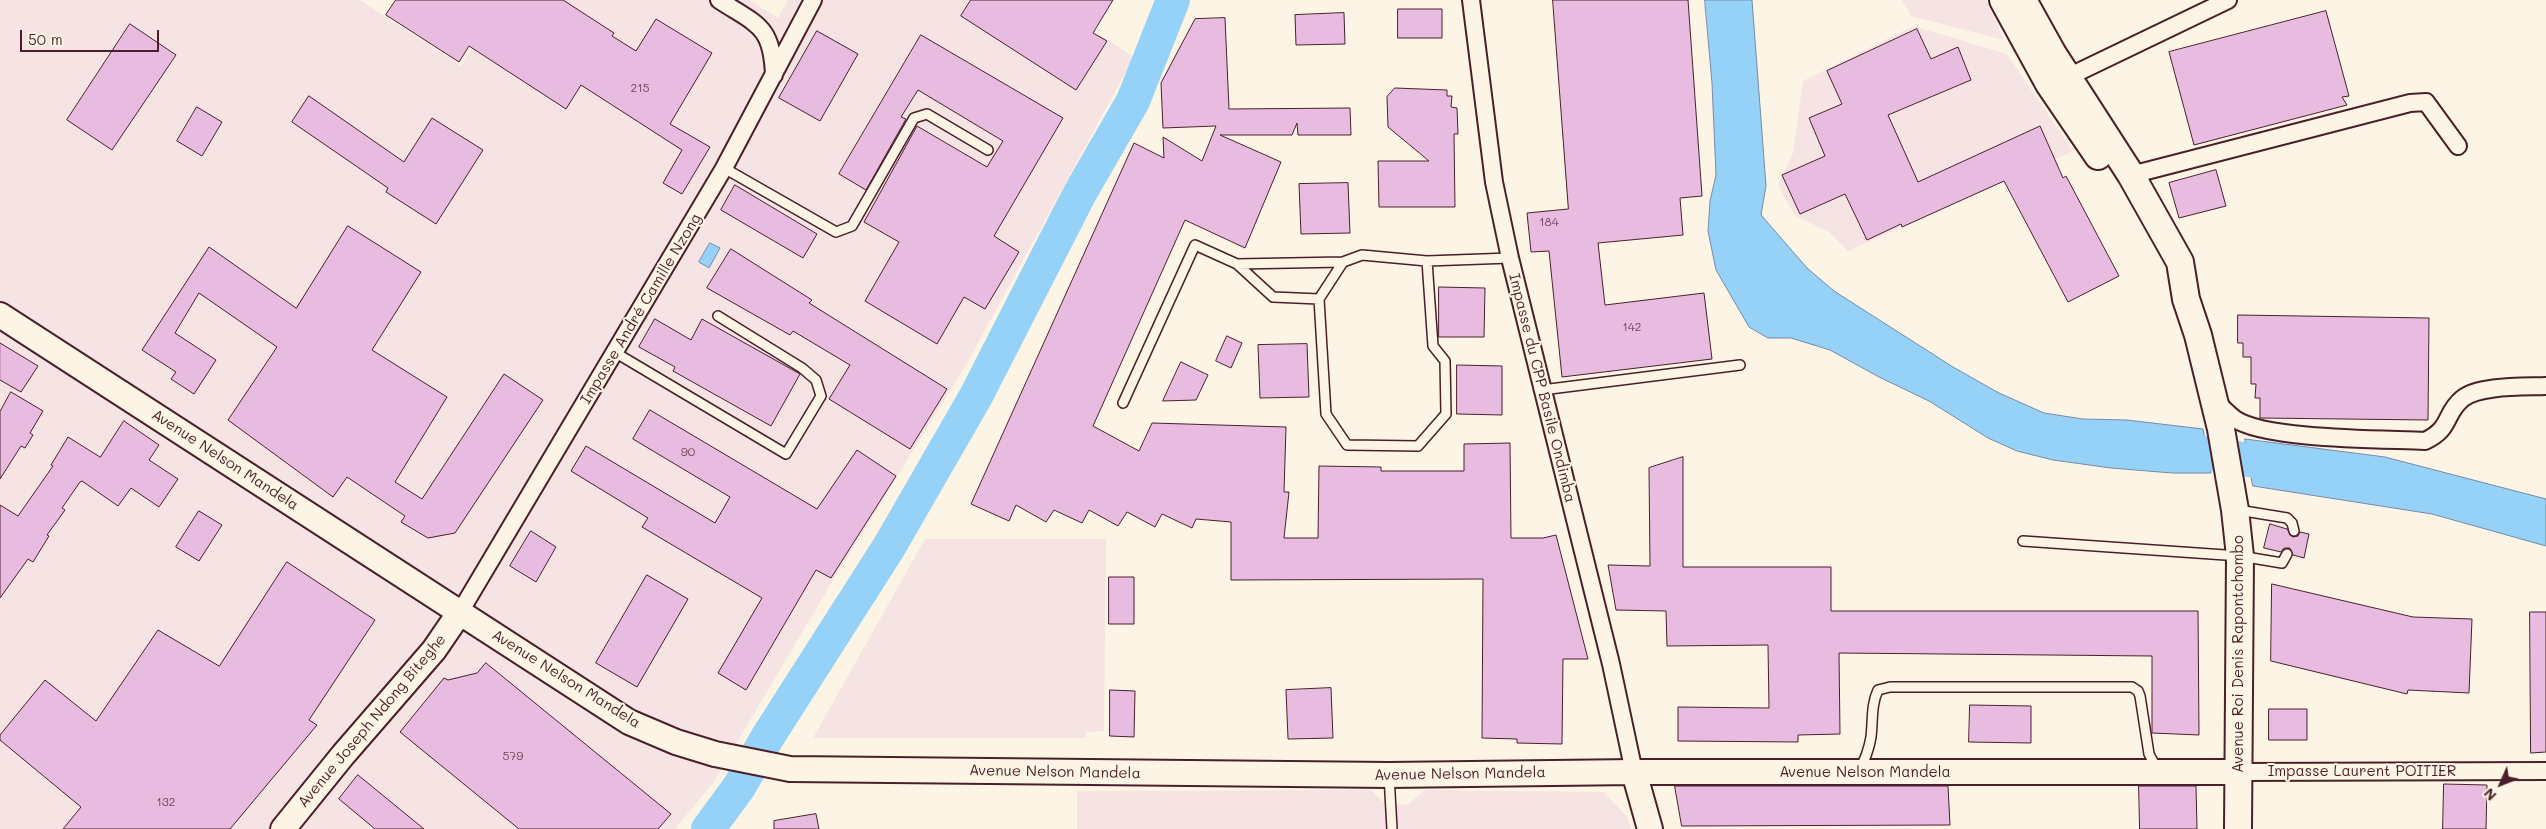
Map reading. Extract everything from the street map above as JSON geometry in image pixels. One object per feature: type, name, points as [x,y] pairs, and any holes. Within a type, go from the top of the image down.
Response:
[{"type":"main road","points":[[2003,0],[2050,84],[2121,193],[2161,265],[2186,299]]},
{"type":"main road","points":[[2023,0],[2068,77],[2131,175],[2180,262],[2186,299]]},
{"type":"main road","name":"Avenue Roi Denis Rapontchombo","points":[[2186,299],[2198,335],[2221,429],[2236,510],[2240,556],[2238,829]]},
{"type":"main road","name":"Avenue Nelson Mandela","points":[[0,315],[629,722],[676,742],[715,754],[790,769],[1389,775],[1634,772],[2238,772]]},
{"type":"main road","name":"Avenue Joseph Ndong Biteghe","points":[[283,829],[343,755],[434,650],[460,612]]},
{"type":"main road","points":[[1634,772],[1650,829]]},
{"type":"street","points":[[719,0],[760,27],[769,38],[773,53],[774,75]]},
{"type":"street","name":"Impasse André Camille Nzong","points":[[460,612],[724,168],[813,0]]},
{"type":"street","name":"Impasse du CPP Basile Ondimba","points":[[1471,0],[1494,182],[1510,258],[1611,664],[1634,772]]},
{"type":"street","points":[[2068,77],[2228,0]]},
{"type":"street","points":[[2131,175],[2410,103],[2426,102],[2458,146]]},
{"type":"street","points":[[2214,400],[2236,420],[2281,433],[2424,441],[2436,435],[2448,423],[2453,409],[2462,398],[2470,394],[2492,389],[2546,386]]},
{"type":"street","name":"Impasse Laurent POITIER","points":[[2238,772],[2546,771]]},
{"type":"lane","points":[[724,168],[836,232],[852,226],[914,118],[927,114],[988,150]]},
{"type":"lane","points":[[1123,403],[1195,245],[1237,264],[1273,298],[1319,299]]},
{"type":"lane","points":[[1237,264],[1343,262],[1362,255],[1427,261],[1510,258]]},
{"type":"lane","points":[[1343,262],[1319,299],[1326,414],[1347,445],[1418,446],[1446,414],[1445,361],[1433,346],[1427,261]]},
{"type":"lane","points":[[616,352],[786,454],[821,396],[816,380],[802,368],[718,316]]},
{"type":"lane","points":[[1542,390],[1740,365]]},
{"type":"lane","points":[[2236,510],[2287,518],[2292,523],[2294,531]]},
{"type":"lane","points":[[2023,541],[2240,556],[2282,563],[2287,554]]},
{"type":"lane","points":[[1859,772],[1867,755],[1871,737],[1873,700],[1878,690],[1890,686],[2132,687],[2138,691],[2140,696],[2148,754],[2158,771]]},
{"type":"lane","points":[[1389,775],[1392,829]]},
{"type":"shaded area","points":[[0,0],[360,0],[461,66],[501,0],[750,0],[778,18],[788,0],[1046,0],[1134,57],[966,365],[829,587],[713,783],[675,829],[0,829]]},
{"type":"shaded area","points":[[1902,0],[1986,0],[2004,40],[1911,16]]},
{"type":"shaded area","points":[[1913,26],[2007,54],[2073,151],[1848,251],[1829,232],[1795,216],[1778,185],[1793,153],[1803,81]]},
{"type":"shaded area","points":[[925,539],[1106,539],[1104,731],[1086,732],[1085,738],[813,738]]},
{"type":"shaded area","points":[[1371,790],[1382,801],[1407,805],[1425,790],[1604,792],[1628,818],[1631,829],[1077,829],[1077,791]]},
{"type":"water","points":[[1705,0],[1752,0],[1766,186],[1761,215],[1807,268],[1834,291],[1953,367],[1999,393],[2044,413],[2083,419],[2127,420],[2203,429],[2211,473],[2172,473],[2111,468],[2053,460],[2017,451],[1988,438],[1929,401],[1879,377],[1830,350],[1791,338],[1768,338],[1749,327],[1716,270],[1708,231],[1710,201],[1716,175],[1712,83]]},
{"type":"water","points":[[710,243],[720,248],[709,268],[699,262]]},
{"type":"water","points":[[2245,439],[2385,457],[2546,499],[2546,546],[2432,514],[2253,486]]},
{"type":"building","points":[[396,0],[563,0],[614,33],[612,36],[636,51],[656,19],[712,53],[670,124],[710,147],[682,194],[663,183],[682,150],[581,85],[566,109],[469,46],[459,62],[386,15]]},
{"type":"building","points":[[971,0],[1113,0],[1093,33],[1107,41],[1076,90],[961,16]]},
{"type":"building","points":[[1553,0],[1688,0],[1702,196],[1680,198],[1683,235],[1598,243],[1605,305],[1704,293],[1712,359],[1562,377],[1549,251],[1531,252],[1527,213],[1568,209]]},
{"type":"building","points":[[1398,9],[1442,9],[1442,38],[1398,38]]},
{"type":"building","points":[[2326,11],[2349,96],[2342,97],[2347,105],[2194,145],[2169,52]]},
{"type":"building","points":[[1344,13],[1345,44],[1296,45],[1295,15]]},
{"type":"building","points":[[1225,18],[1229,109],[1350,108],[1351,135],[1298,135],[1297,123],[1292,135],[1220,135],[1281,162],[1245,248],[1185,220],[1093,426],[1139,451],[1152,423],[1286,427],[1284,492],[1289,492],[1284,538],[1318,538],[1319,466],[1381,467],[1381,471],[1464,471],[1464,444],[1510,443],[1511,538],[1543,538],[1556,535],[1588,659],[1563,659],[1562,744],[1517,743],[1517,739],[1482,738],[1483,579],[1231,580],[1231,522],[1196,519],[1192,528],[1162,514],[1155,527],[1127,512],[1118,526],[1089,510],[1082,523],[1054,510],[1046,522],[1016,505],[1009,521],[971,504],[1134,143],[1164,158],[1163,137],[1202,161],[1216,126],[1163,128],[1161,83],[1195,19]]},
{"type":"building","points":[[130,24],[176,55],[112,150],[67,120]]},
{"type":"building","points":[[1917,29],[1931,59],[1958,47],[1971,80],[1888,115],[1918,182],[2040,126],[2063,178],[2066,176],[2119,276],[2068,302],[2004,181],[1902,227],[1901,224],[1867,240],[1845,194],[1800,214],[1782,175],[1825,156],[1809,118],[1842,104],[1827,71]]},
{"type":"building","points":[[817,31],[858,54],[820,121],[779,98]]},
{"type":"building","points":[[921,35],[1063,118],[994,236],[1019,252],[985,309],[964,297],[937,344],[865,301],[899,242],[864,222],[917,126],[987,167],[1003,141],[918,90],[901,117],[906,119],[866,190],[839,174]]},
{"type":"building","points":[[1395,88],[1447,90],[1447,96],[1452,96],[1451,107],[1457,108],[1458,134],[1454,134],[1455,207],[1379,207],[1378,161],[1429,161],[1388,127],[1387,97]]},
{"type":"building","points":[[309,96],[404,162],[432,118],[483,150],[436,224],[386,192],[388,188],[292,122]]},
{"type":"building","points":[[197,107],[222,122],[202,156],[177,141]]},
{"type":"building","points":[[2216,170],[2226,206],[2179,218],[2169,183]]},
{"type":"building","points":[[1348,183],[1350,233],[1301,234],[1299,184]]},
{"type":"building","points":[[735,185],[817,234],[803,258],[721,210]]},
{"type":"building","points":[[348,226],[421,272],[372,350],[447,397],[395,482],[422,499],[504,374],[543,400],[455,533],[428,538],[401,522],[405,516],[347,477],[333,497],[228,420],[277,347],[199,293],[175,333],[216,360],[194,394],[171,379],[176,372],[142,350],[209,247],[296,308]]},
{"type":"building","points":[[731,249],[812,300],[809,303],[947,389],[910,449],[829,399],[850,365],[793,331],[790,335],[707,288]]},
{"type":"building","points":[[1439,287],[1485,288],[1484,337],[1439,337]]},
{"type":"building","points":[[2238,315],[2429,318],[2428,420],[2260,418],[2260,398],[2255,398],[2256,384],[2251,384],[2251,357],[2243,357],[2243,343],[2238,343]]},
{"type":"building","points":[[655,319],[691,340],[702,319],[800,374],[771,426],[673,371],[675,367],[639,347]]},
{"type":"building","points":[[1227,336],[1242,343],[1231,368],[1216,361]]},
{"type":"building","points":[[0,343],[38,366],[21,392],[0,380]]},
{"type":"building","points":[[1307,344],[1309,397],[1260,398],[1258,345]]},
{"type":"building","points":[[1181,362],[1208,375],[1196,400],[1163,401]]},
{"type":"building","points":[[1457,365],[1502,366],[1502,415],[1457,414]]},
{"type":"building","points":[[11,392],[43,411],[30,433],[33,435],[25,448],[21,446],[0,479],[0,412]]},
{"type":"building","points":[[650,410],[817,509],[857,450],[896,476],[831,578],[816,570],[746,690],[718,673],[762,598],[642,527],[648,518],[571,471],[586,446],[715,523],[730,497],[633,439]]},
{"type":"building","points":[[124,421],[159,445],[149,460],[178,479],[159,507],[131,488],[118,506],[82,481],[80,482],[62,508],[65,510],[47,535],[49,536],[33,562],[28,559],[0,598],[0,505],[18,516],[53,466],[51,465],[68,437],[100,457]]},
{"type":"building","points":[[1683,457],[1683,567],[1831,567],[1831,611],[2198,611],[2199,735],[2152,733],[2152,656],[1839,653],[1840,734],[1798,735],[1798,742],[1678,741],[1678,707],[1769,708],[1768,645],[1667,646],[1666,611],[1616,610],[1608,565],[1650,566],[1649,468]]},
{"type":"building","points":[[199,511],[222,525],[199,561],[176,547]]},
{"type":"building","points":[[2270,524],[2287,529],[2293,537],[2298,536],[2300,532],[2309,534],[2304,558],[2293,555],[2290,548],[2284,548],[2281,552],[2264,548]]},
{"type":"building","points":[[531,531],[556,547],[536,582],[510,566]]},
{"type":"building","points":[[287,562],[375,620],[309,720],[317,725],[230,829],[63,829],[81,807],[0,740],[0,735],[45,680],[96,721],[158,630],[219,666]]},
{"type":"building","points":[[647,575],[688,599],[637,687],[596,663]]},
{"type":"building","points":[[1109,577],[1134,577],[1134,624],[1109,624]]},
{"type":"building","points":[[2272,584],[2413,617],[2472,619],[2469,693],[2408,690],[2407,694],[2271,661]]},
{"type":"building","points":[[2530,612],[2546,612],[2546,752],[2531,753]]},
{"type":"building","points":[[486,663],[671,814],[658,829],[519,829],[400,732],[444,678],[448,680],[477,673]]},
{"type":"building","points":[[1331,688],[1333,738],[1288,739],[1286,690]]},
{"type":"building","points":[[1110,690],[1135,691],[1134,737],[1110,736]]},
{"type":"building","points":[[1970,705],[2031,706],[2031,743],[1969,742]]},
{"type":"building","points":[[2269,709],[2307,709],[2307,740],[2269,740]]},
{"type":"building","points":[[358,775],[424,829],[375,829],[339,799]]},
{"type":"building","points":[[2444,784],[2487,785],[2486,829],[2443,829]]},
{"type":"building","points":[[1675,786],[1948,786],[1950,825],[1682,826]]},
{"type":"building","points":[[2139,786],[2196,786],[2197,829],[2140,829]]},
{"type":"building","points":[[816,814],[819,829],[774,829],[774,821]]},
{"type":"waterway","points":[[708,829],[739,787],[767,738],[889,547],[976,396],[1080,193],[1133,101],[1173,0]]},
{"type":"waterway","points":[[2162,446],[2293,467]]}]
